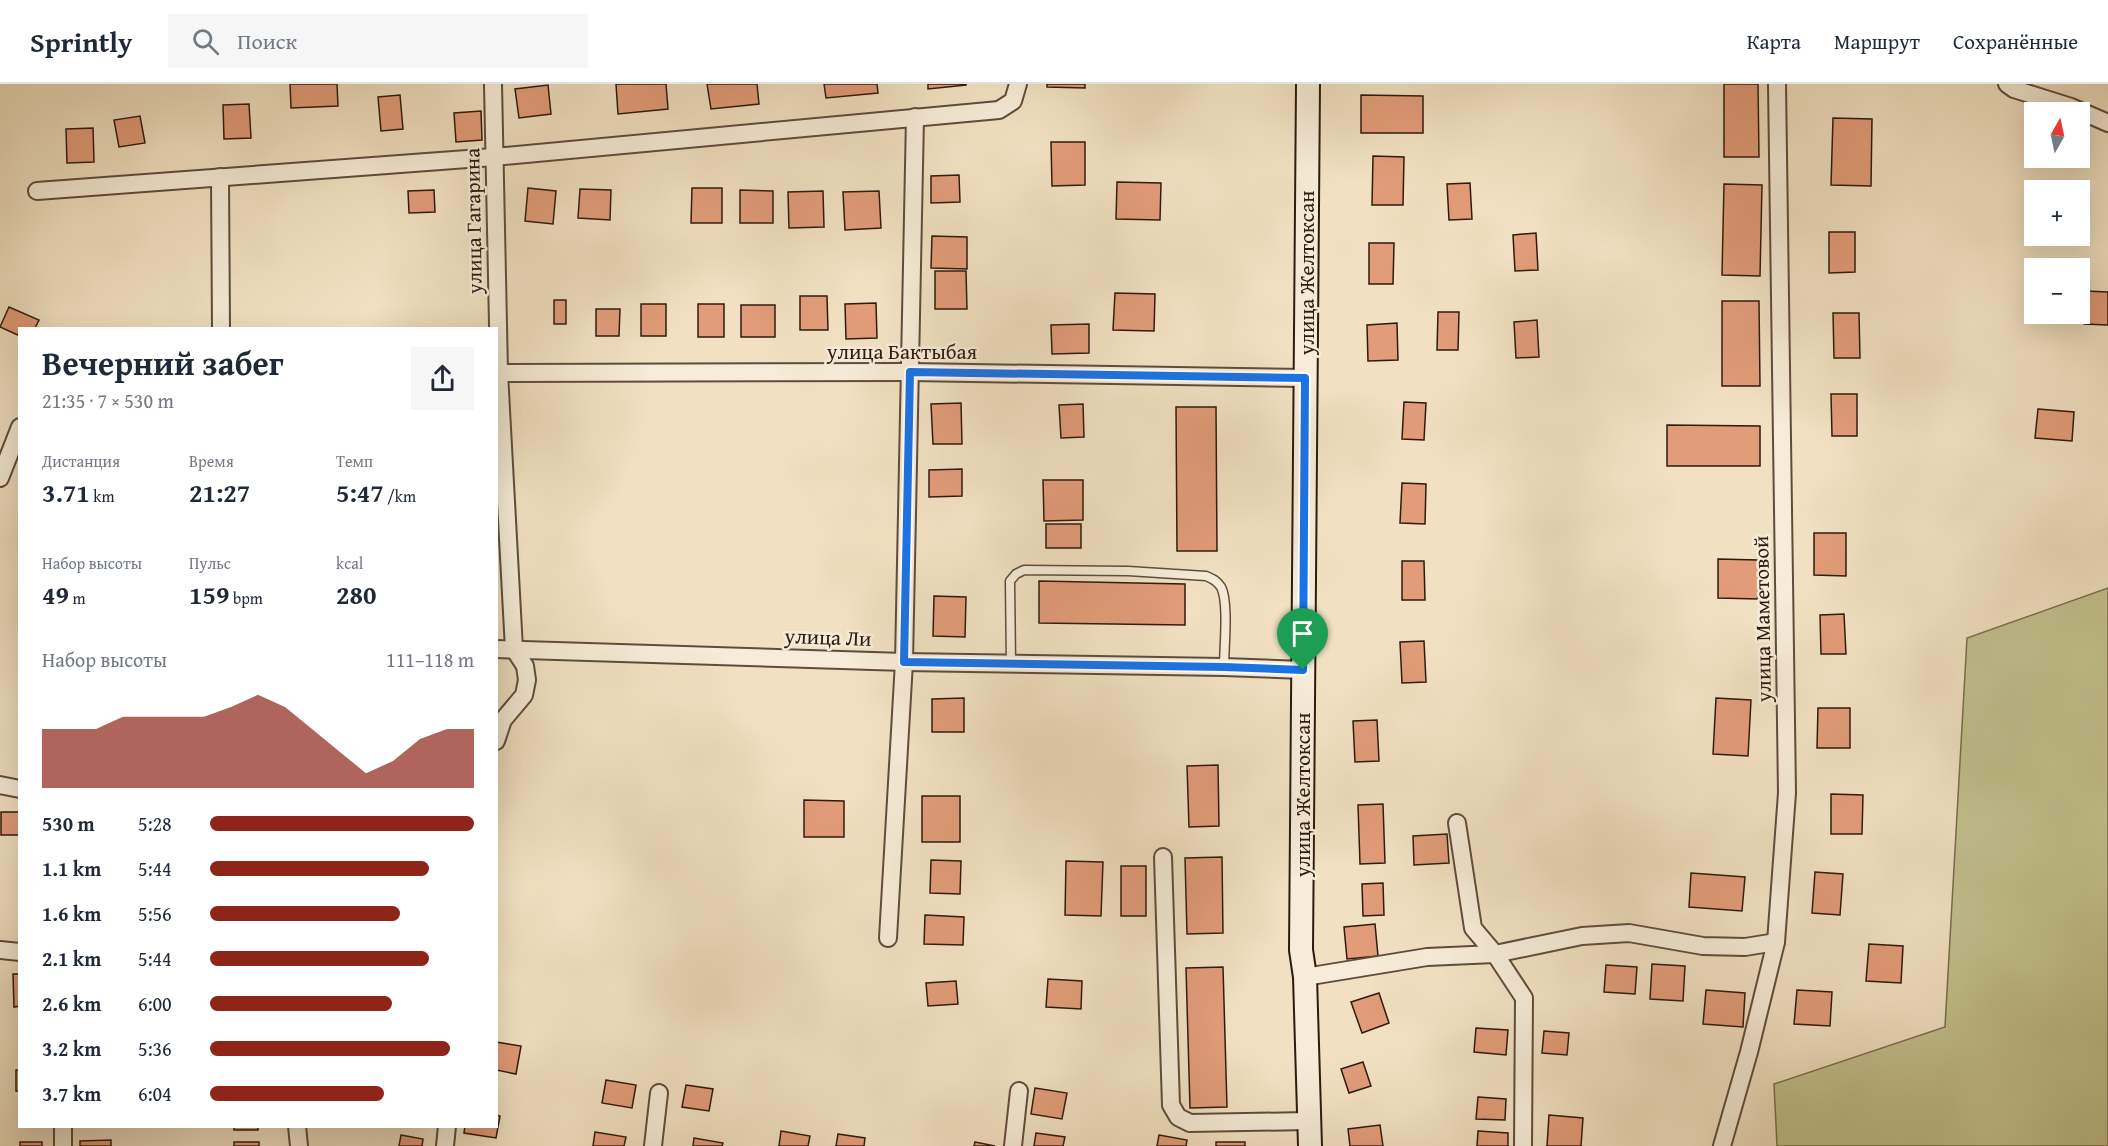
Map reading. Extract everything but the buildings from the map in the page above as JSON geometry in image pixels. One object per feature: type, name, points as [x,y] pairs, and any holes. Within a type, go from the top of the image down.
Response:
[{"type":"street","name":"улица Гагарина","points":[[493,84],[498,327]]},
{"type":"street","points":[[37,191],[494,157],[999,110],[1013,101],[1018,84]]},
{"type":"street","name":"улица Желтоксан","points":[[1308,84],[1300,950],[1305,976],[1310,1146]]},
{"type":"street","name":"улица Маметовой","points":[[1722,1146],[1749,1052],[1776,942],[1787,793],[1777,84]]},
{"type":"street","points":[[2007,84],[2014,89],[2071,107],[2108,123]]},
{"type":"street","points":[[888,938],[904,662],[915,117]]},
{"type":"street","points":[[220,177],[221,327]]},
{"type":"street","name":"улица Гагарина","points":[[498,330],[499,446],[514,649],[525,666],[527,680],[524,695],[503,720],[498,735]]},
{"type":"street","name":"улица Бактыбая","points":[[499,373],[910,372],[1305,378]]},
{"type":"street","points":[[0,478],[13,436]]},
{"type":"street","name":"улица Ли","points":[[498,649],[904,662],[1303,670]]},
{"type":"street","points":[[0,785],[18,789]]},
{"type":"street","points":[[1457,823],[1473,928],[1495,954],[1524,998],[1523,1146]]},
{"type":"street","points":[[1163,857],[1171,1105],[1178,1117],[1190,1123],[1308,1121]]},
{"type":"street","points":[[1305,976],[1426,957],[1495,954],[1582,936],[1629,933],[1702,946],[1745,947],[1776,942]]},
{"type":"street","points":[[0,950],[18,952]]},
{"type":"street","points":[[1013,1146],[1019,1091]]},
{"type":"street","points":[[653,1146],[659,1093]]},
{"type":"street","points":[[63,1128],[63,1146]]},
{"type":"street","points":[[297,1128],[299,1146]]},
{"type":"street","points":[[446,1146],[447,1128]]},
{"type":"lane","points":[[1011,664],[1011,581],[1016,574],[1024,570],[1128,572],[1206,576],[1215,579],[1225,598],[1224,667]]},
{"type":"green space","points":[[2108,588],[2108,1146],[1777,1146],[1774,1084],[1945,1027],[1967,638]]},
{"type":"route","points":[[910,372],[1305,378],[1303,670],[904,662],[910,372]]}]
